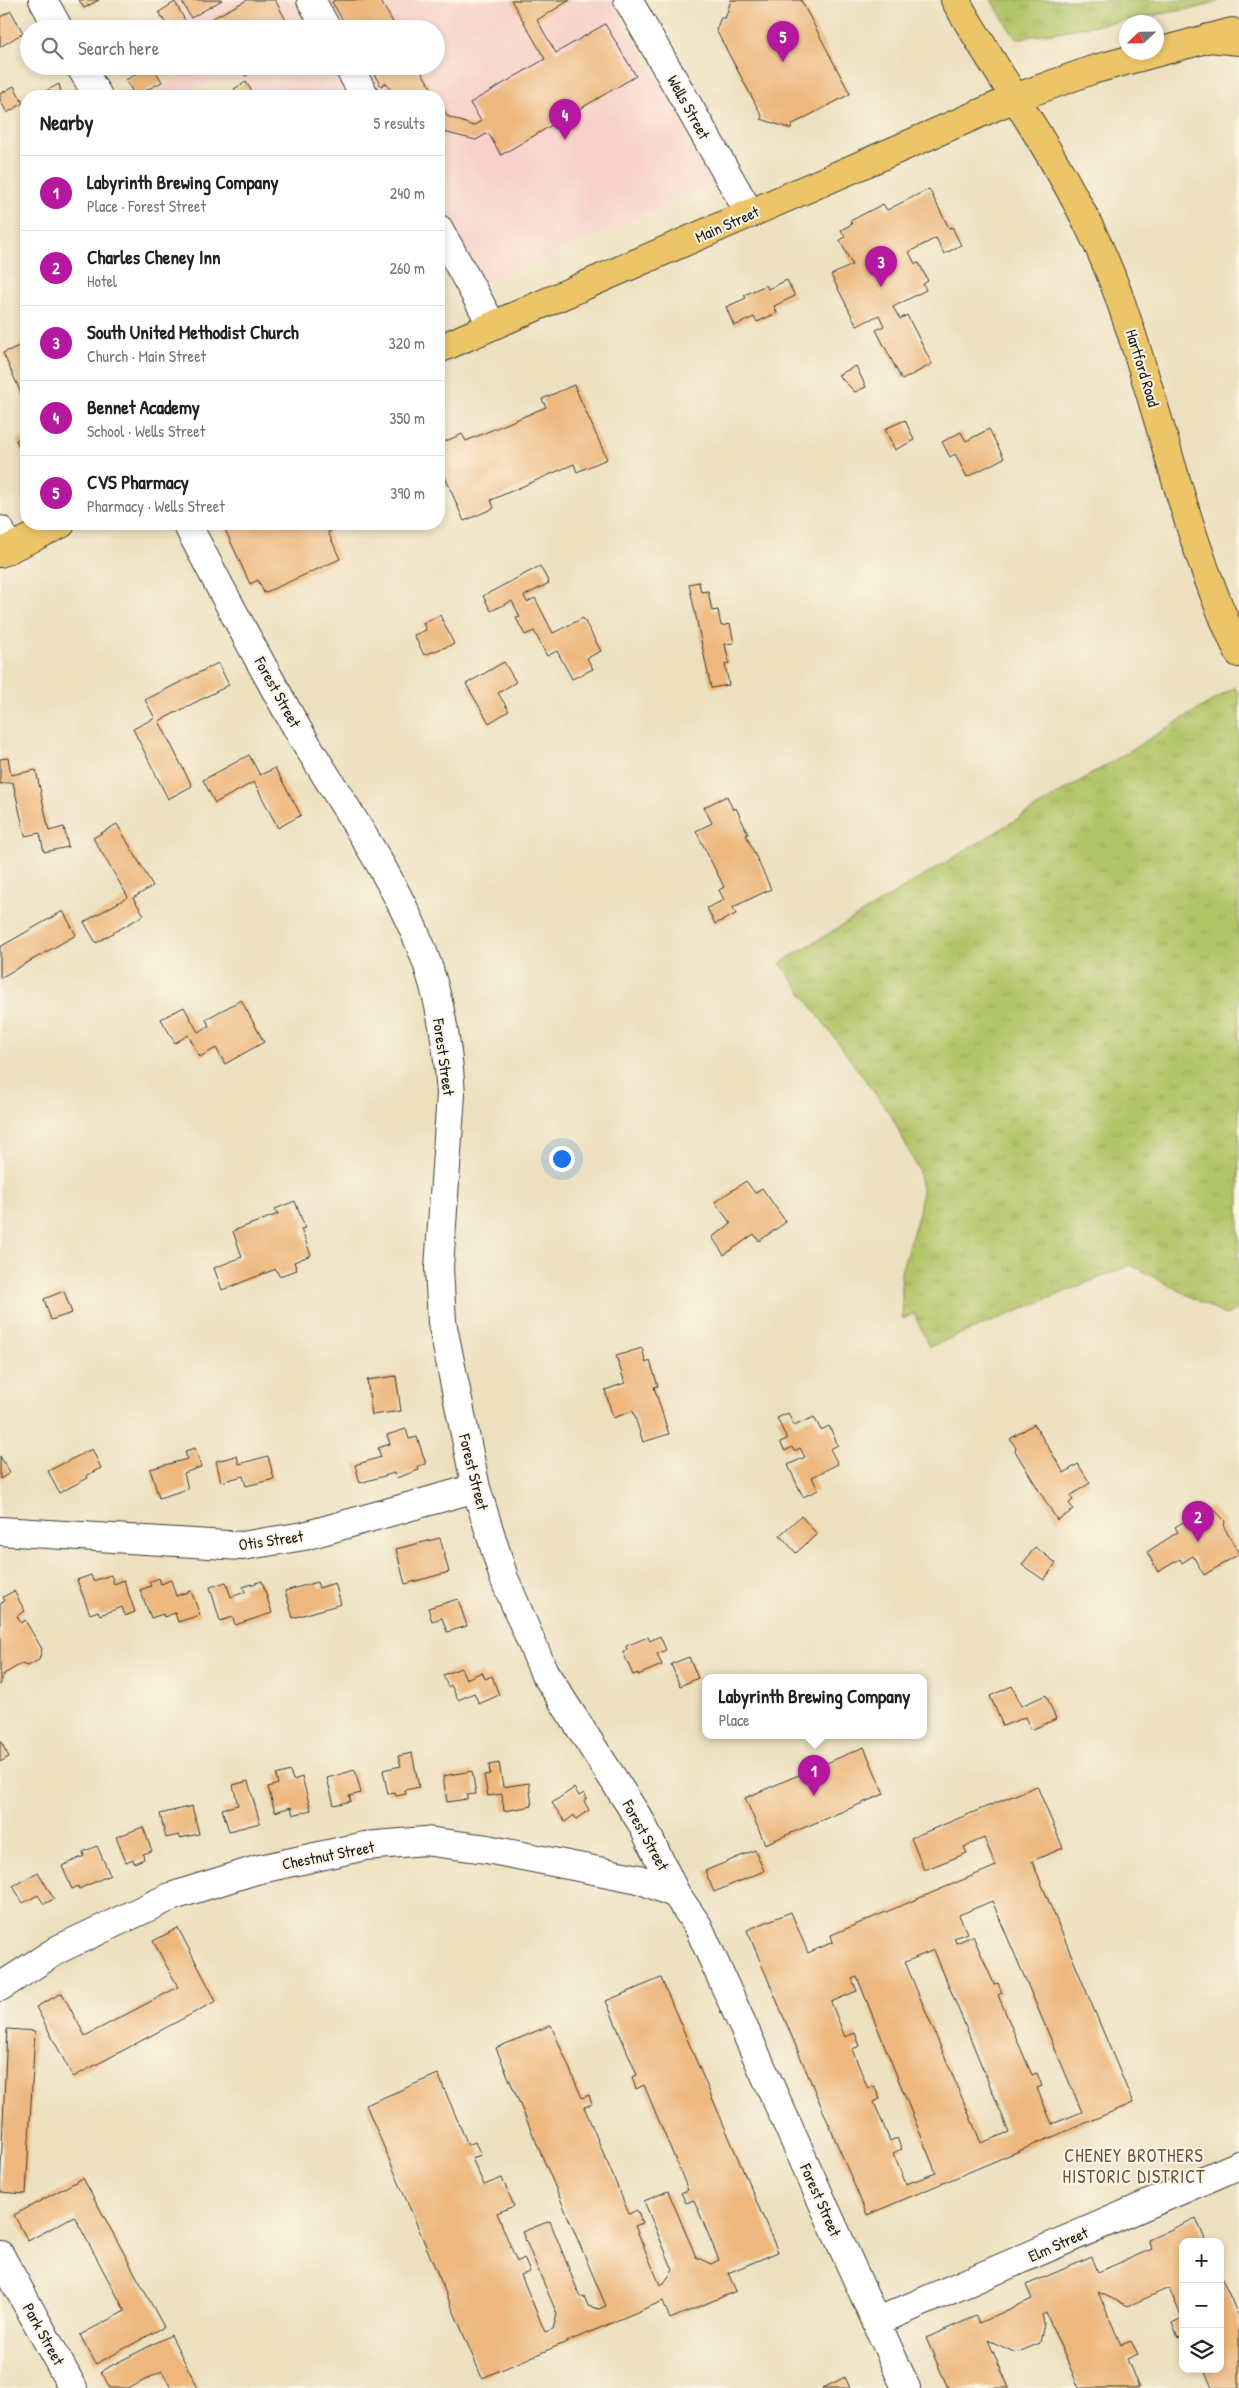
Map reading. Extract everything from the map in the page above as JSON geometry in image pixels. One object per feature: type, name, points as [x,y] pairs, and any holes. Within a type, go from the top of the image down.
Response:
[{"type":"main road","name":"Hartford Road","points":[[955,0],[1077,205],[1115,286],[1142,364],[1184,510],[1209,583],[1239,653]]},
{"type":"main road","name":"Main Street","points":[[445,346],[1015,98],[1092,70],[1239,30]]},
{"type":"main road","points":[[1209,38],[1239,41]]},
{"type":"main road","points":[[3,544],[44,530]]},
{"type":"street","points":[[42,0],[54,20]]},
{"type":"street","points":[[311,0],[322,20]]},
{"type":"street","name":"Wells Street","points":[[628,0],[750,214]]},
{"type":"street","points":[[85,75],[94,90]]},
{"type":"street","points":[[353,75],[362,90]]},
{"type":"street","points":[[445,240],[492,325]]},
{"type":"street","name":"Forest Street","points":[[190,530],[297,728],[391,886],[421,948],[433,984],[449,1067],[451,1094],[439,1268],[442,1322],[476,1488],[504,1578],[544,1672],[641,1822],[676,1894],[698,1926],[906,2388]]},
{"type":"street","name":"Otis Street","points":[[0,1531],[242,1546],[304,1536],[476,1488]]},
{"type":"street","name":"Chestnut Street","points":[[0,1987],[59,1949],[170,1897],[256,1870],[365,1846],[425,1841],[487,1850],[639,1879],[676,1894]]},
{"type":"street","name":"Elm Street","points":[[876,2322],[1239,2165]]},
{"type":"street","name":"Park Street","points":[[0,2255],[73,2388]]},
{"type":"shaded area","points":[[178,0],[611,0],[716,184],[458,293],[445,270],[445,90],[250,90],[241,75],[445,75],[445,20],[190,20]]},
{"type":"shaded area","points":[[185,75],[241,75],[219,87],[214,79],[195,90],[159,90]]},
{"type":"green space","points":[[991,0],[1222,0],[1196,8],[1155,15],[1119,15],[1119,21],[1016,39]]},
{"type":"green space","points":[[1235,687],[1239,695],[1239,1309],[1225,1315],[1131,1265],[929,1347],[914,1313],[903,1319],[901,1272],[919,1213],[922,1189],[918,1169],[892,1117],[780,963]]},
{"type":"building","points":[[79,0],[99,0],[84,8]]},
{"type":"building","points":[[181,0],[222,0],[191,18]]},
{"type":"building","points":[[247,0],[275,0],[286,20],[214,20],[213,18]]},
{"type":"building","points":[[335,0],[380,0],[392,20],[343,20],[332,2]]},
{"type":"building","points":[[511,0],[570,0],[537,20],[556,53],[605,24],[636,76],[501,155],[488,133],[476,140],[445,132],[445,112],[447,116],[473,126],[481,121],[470,103],[545,59]]},
{"type":"building","points":[[731,0],[801,0],[850,94],[793,124],[791,129],[761,119],[762,116],[716,30],[721,17],[725,19]]},
{"type":"building","points":[[175,2],[185,20],[164,20],[159,12]]},
{"type":"building","points":[[11,11],[20,28],[20,35],[0,47],[0,17]]},
{"type":"building","points":[[135,75],[158,75],[162,82],[147,90],[132,90],[126,80]]},
{"type":"building","points":[[374,75],[423,75],[432,90],[390,90],[386,83],[381,86]]},
{"type":"building","points":[[246,82],[251,90],[235,90]]},
{"type":"building","points":[[59,84],[60,90],[48,90]]},
{"type":"building","points":[[14,86],[20,97],[20,105],[7,113],[0,100],[0,94]]},
{"type":"building","points":[[929,189],[949,228],[952,227],[961,245],[944,254],[936,238],[909,252],[915,264],[919,263],[928,281],[923,284],[926,290],[893,307],[900,319],[907,315],[932,364],[902,380],[876,330],[884,326],[879,315],[857,326],[831,275],[852,265],[840,240],[845,237],[841,230],[852,224],[850,221],[883,204],[887,210]]},
{"type":"building","points":[[787,280],[795,296],[774,306],[777,313],[757,322],[754,317],[734,326],[726,307],[746,298],[744,295],[766,285],[768,289]]},
{"type":"building","points":[[20,346],[20,391],[3,353]]},
{"type":"building","points":[[856,366],[866,387],[855,392],[838,375]]},
{"type":"building","points":[[574,385],[607,459],[577,472],[574,464],[491,500],[494,508],[464,521],[445,477],[445,441],[462,434],[466,441],[546,407],[542,399]]},
{"type":"building","points":[[905,420],[914,440],[895,450],[885,429]]},
{"type":"building","points":[[989,429],[1004,458],[967,477],[955,454],[950,457],[942,442],[961,432],[966,441]]},
{"type":"building","points":[[20,438],[20,449],[16,440]]},
{"type":"building","points":[[225,530],[331,530],[328,532],[340,559],[264,593],[258,580],[250,584]]},
{"type":"building","points":[[540,566],[549,583],[524,596],[527,602],[535,598],[553,633],[583,618],[601,651],[587,658],[593,669],[572,679],[557,651],[547,656],[534,631],[525,635],[516,618],[520,617],[512,601],[491,611],[483,596]]},
{"type":"building","points":[[699,582],[701,592],[708,591],[712,611],[718,610],[721,626],[730,624],[734,643],[725,644],[729,663],[725,664],[729,685],[711,688],[689,584]]},
{"type":"building","points":[[440,615],[454,644],[424,655],[414,635],[426,630],[423,623]]},
{"type":"building","points":[[504,662],[516,682],[498,693],[509,711],[489,723],[466,684]]},
{"type":"building","points":[[218,663],[229,685],[159,721],[192,786],[168,799],[133,729],[155,718],[145,700]]},
{"type":"building","points":[[249,755],[260,775],[275,768],[301,815],[278,828],[254,782],[215,803],[203,780]]},
{"type":"building","points":[[8,758],[11,775],[36,770],[49,831],[64,827],[68,847],[44,852],[40,833],[25,836],[13,782],[0,784],[0,759]]},
{"type":"building","points":[[727,796],[733,810],[736,808],[748,834],[746,835],[771,889],[733,907],[736,914],[715,924],[707,908],[724,900],[719,890],[724,887],[696,831],[712,823],[704,807]]},
{"type":"building","points":[[117,824],[153,886],[133,898],[144,915],[96,943],[84,922],[128,897],[93,838]]},
{"type":"building","points":[[63,911],[76,935],[0,978],[0,947]]},
{"type":"building","points":[[241,1000],[264,1042],[225,1064],[216,1048],[200,1057],[188,1035],[175,1043],[161,1019],[184,1007],[198,1032],[209,1026],[206,1019]]},
{"type":"building","points":[[746,1181],[755,1193],[762,1188],[786,1222],[759,1241],[754,1234],[724,1255],[712,1237],[731,1224],[715,1202]]},
{"type":"building","points":[[295,1201],[305,1228],[301,1229],[311,1255],[294,1262],[297,1270],[279,1276],[276,1269],[222,1290],[214,1268],[242,1257],[233,1231],[278,1214],[275,1209]]},
{"type":"building","points":[[64,1291],[72,1313],[51,1320],[44,1299]]},
{"type":"building","points":[[642,1348],[646,1363],[650,1361],[658,1386],[654,1387],[669,1434],[643,1442],[633,1411],[613,1418],[605,1390],[625,1383],[616,1356]]},
{"type":"building","points":[[396,1376],[401,1411],[372,1415],[367,1380]]},
{"type":"building","points":[[788,1413],[794,1426],[814,1417],[821,1430],[829,1426],[838,1445],[830,1449],[838,1464],[812,1477],[818,1490],[803,1497],[788,1465],[805,1457],[800,1448],[794,1451],[792,1447],[785,1451],[780,1442],[787,1439],[777,1418]]},
{"type":"building","points":[[1034,1424],[1064,1473],[1078,1464],[1090,1483],[1070,1496],[1073,1500],[1069,1503],[1074,1510],[1057,1520],[1015,1451],[1016,1448],[1010,1439]]},
{"type":"building","points":[[406,1429],[409,1439],[417,1437],[426,1464],[418,1466],[419,1470],[396,1478],[394,1473],[360,1483],[355,1465],[381,1457],[378,1448],[390,1444],[387,1435]]},
{"type":"building","points":[[195,1448],[201,1467],[184,1473],[188,1489],[159,1498],[150,1469],[187,1459],[185,1451]]},
{"type":"building","points":[[92,1449],[101,1468],[87,1475],[88,1478],[59,1493],[48,1471]]},
{"type":"building","points":[[0,1456],[10,1473],[0,1479]]},
{"type":"building","points":[[237,1456],[239,1464],[268,1456],[274,1479],[246,1486],[243,1476],[221,1482],[216,1461]]},
{"type":"building","points":[[1211,1506],[1225,1521],[1224,1527],[1239,1554],[1204,1575],[1193,1556],[1182,1563],[1180,1559],[1158,1572],[1147,1552],[1178,1532],[1175,1527]]},
{"type":"building","points":[[801,1516],[817,1534],[796,1553],[780,1535]]},
{"type":"building","points":[[440,1538],[449,1572],[405,1584],[396,1549]]},
{"type":"building","points":[[1035,1547],[1056,1563],[1044,1580],[1022,1565]]},
{"type":"building","points":[[91,1575],[93,1581],[111,1575],[114,1584],[124,1580],[135,1612],[125,1616],[122,1607],[100,1615],[98,1611],[90,1614],[77,1580]]},
{"type":"building","points":[[159,1578],[161,1584],[171,1580],[176,1596],[191,1591],[200,1615],[178,1622],[175,1613],[164,1617],[163,1614],[151,1618],[140,1590],[151,1586],[149,1582]]},
{"type":"building","points":[[262,1581],[272,1613],[235,1625],[233,1617],[220,1621],[210,1587],[226,1582],[231,1597],[245,1592],[243,1587]]},
{"type":"building","points":[[317,1582],[319,1588],[335,1583],[341,1604],[293,1618],[285,1591]]},
{"type":"building","points":[[14,1591],[25,1611],[17,1616],[21,1623],[25,1620],[42,1649],[39,1660],[28,1666],[21,1664],[4,1674],[0,1685],[0,1604],[5,1601],[3,1597]]},
{"type":"building","points":[[458,1599],[467,1626],[447,1632],[442,1618],[432,1621],[428,1608]]},
{"type":"building","points":[[660,1636],[666,1650],[657,1654],[662,1665],[638,1675],[638,1673],[633,1675],[623,1652],[627,1650],[626,1646],[648,1637],[650,1641]]},
{"type":"building","points":[[689,1657],[698,1678],[680,1686],[671,1664]]},
{"type":"building","points":[[461,1668],[466,1679],[482,1672],[485,1679],[492,1676],[499,1695],[479,1704],[474,1693],[458,1700],[451,1685],[448,1687],[443,1675]]},
{"type":"building","points":[[1012,1686],[1021,1706],[1046,1695],[1056,1719],[1031,1730],[1025,1717],[1003,1726],[990,1696]]},
{"type":"building","points":[[0,1740],[9,1757],[0,1762]]},
{"type":"building","points":[[864,1747],[884,1794],[765,1844],[745,1798]]},
{"type":"building","points":[[412,1753],[419,1787],[405,1790],[406,1794],[396,1796],[395,1793],[388,1794],[383,1770],[401,1766],[398,1756]]},
{"type":"building","points":[[499,1763],[503,1787],[529,1783],[532,1806],[504,1811],[502,1794],[488,1796],[484,1775],[490,1774],[489,1765]]},
{"type":"building","points":[[355,1770],[361,1793],[349,1796],[351,1801],[334,1805],[327,1778]]},
{"type":"building","points":[[290,1771],[293,1780],[302,1777],[311,1810],[293,1815],[291,1807],[275,1812],[268,1787],[278,1784],[276,1775]]},
{"type":"building","points":[[472,1771],[476,1794],[467,1795],[467,1799],[447,1802],[443,1776]]},
{"type":"building","points":[[248,1781],[260,1823],[229,1831],[222,1809],[238,1805],[233,1785]]},
{"type":"building","points":[[1037,1786],[1063,1848],[1032,1861],[1133,2103],[867,2215],[747,1930],[791,1912],[808,1953],[833,1942],[831,1935],[996,1866],[984,1838],[964,1847],[967,1853],[924,1870],[911,1838]],"holes":[[[992,1901],[1082,2112],[1052,2124],[1037,2088],[1042,2086],[1037,2073],[1032,2075],[998,1995],[1002,1993],[998,1983],[994,1984],[973,1936],[956,1943],[954,1938],[967,1933],[959,1915]],[[934,1950],[1009,2132],[981,2143],[905,1962]],[[857,1977],[936,2173],[906,2184],[893,2153],[902,2149],[897,2138],[890,2141],[874,2102],[880,2099],[874,2086],[868,2089],[852,2049],[860,2046],[855,2033],[845,2037],[831,2002],[857,1991],[852,1979]]]},
{"type":"building","points":[[574,1788],[579,1796],[584,1793],[587,1798],[584,1801],[589,1810],[576,1819],[574,1815],[565,1822],[552,1803]]},
{"type":"building","points":[[192,1806],[199,1834],[180,1838],[179,1835],[166,1838],[160,1814]]},
{"type":"building","points":[[143,1827],[152,1851],[143,1854],[144,1859],[134,1863],[133,1859],[126,1862],[116,1837]]},
{"type":"building","points":[[97,1846],[110,1875],[79,1889],[78,1886],[72,1889],[62,1866],[84,1856],[83,1852]]},
{"type":"building","points":[[755,1850],[764,1871],[714,1892],[705,1871]]},
{"type":"building","points":[[38,1872],[54,1899],[44,1904],[38,1895],[23,1903],[13,1886]]},
{"type":"building","points":[[178,1928],[216,2001],[73,2077],[36,2007],[62,1993],[85,2036],[178,1987],[153,1941]]},
{"type":"building","points":[[661,1978],[778,2252],[728,2273],[736,2291],[670,2319],[663,2301],[482,2378],[366,2105],[438,2074],[468,2145],[475,2142],[481,2155],[472,2158],[484,2185],[502,2178],[514,2206],[497,2213],[517,2262],[524,2258],[530,2272],[521,2275],[545,2332],[553,2329],[557,2314],[522,2232],[550,2221],[580,2297],[584,2296],[588,2306],[599,2309],[606,2306],[496,2048],[551,2025],[582,2098],[589,2095],[592,2104],[584,2107],[629,2214],[637,2210],[642,2223],[635,2226],[660,2285],[664,2283],[673,2270],[644,2201],[668,2191],[696,2257],[711,2264],[719,2260],[694,2200],[686,2203],[681,2193],[688,2190],[644,2085],[636,2089],[632,2077],[637,2075],[606,2001]]},
{"type":"building","points":[[7,2029],[35,2031],[26,2194],[0,2192]]},
{"type":"building","points":[[83,2178],[164,2327],[96,2364],[80,2335],[125,2311],[74,2216],[28,2241],[14,2215]]},
{"type":"building","points":[[1196,2218],[1204,2238],[1179,2238],[1179,2311],[1169,2288],[1128,2306],[1098,2292],[1121,2345],[1131,2341],[1138,2354],[1127,2359],[1139,2388],[1079,2388],[1046,2313],[1042,2315],[1044,2323],[1040,2343],[1016,2353],[988,2340],[1009,2388],[948,2388],[926,2338],[976,2316],[979,2323],[1032,2299],[1026,2285],[1092,2257],[1098,2272],[1152,2249],[1148,2240]]},
{"type":"building","points":[[1224,2283],[1239,2317],[1239,2388],[1212,2388],[1206,2373],[1224,2373]]},
{"type":"building","points":[[1179,2320],[1179,2338],[1178,2338],[1172,2323]]},
{"type":"building","points":[[171,2335],[198,2388],[171,2388],[162,2371],[130,2388],[110,2388],[101,2371]]},
{"type":"building","points":[[845,2377],[850,2388],[823,2388]]},
{"type":"place","name":"CVS Pharmacy","points":[[783,62]]},
{"type":"place","name":"Bennet Academy","points":[[565,140]]},
{"type":"place","name":"South United Methodist Church","points":[[881,287]]},
{"type":"place","name":"Charles Cheney Inn","points":[[1198,1542]]},
{"type":"place","name":"Labyrinth Brewing Company","points":[[814,1796]]},
{"type":"district","name":"CHENEY BROTHERS HISTORIC DISTRICT","points":[[1134,2166]]}]
